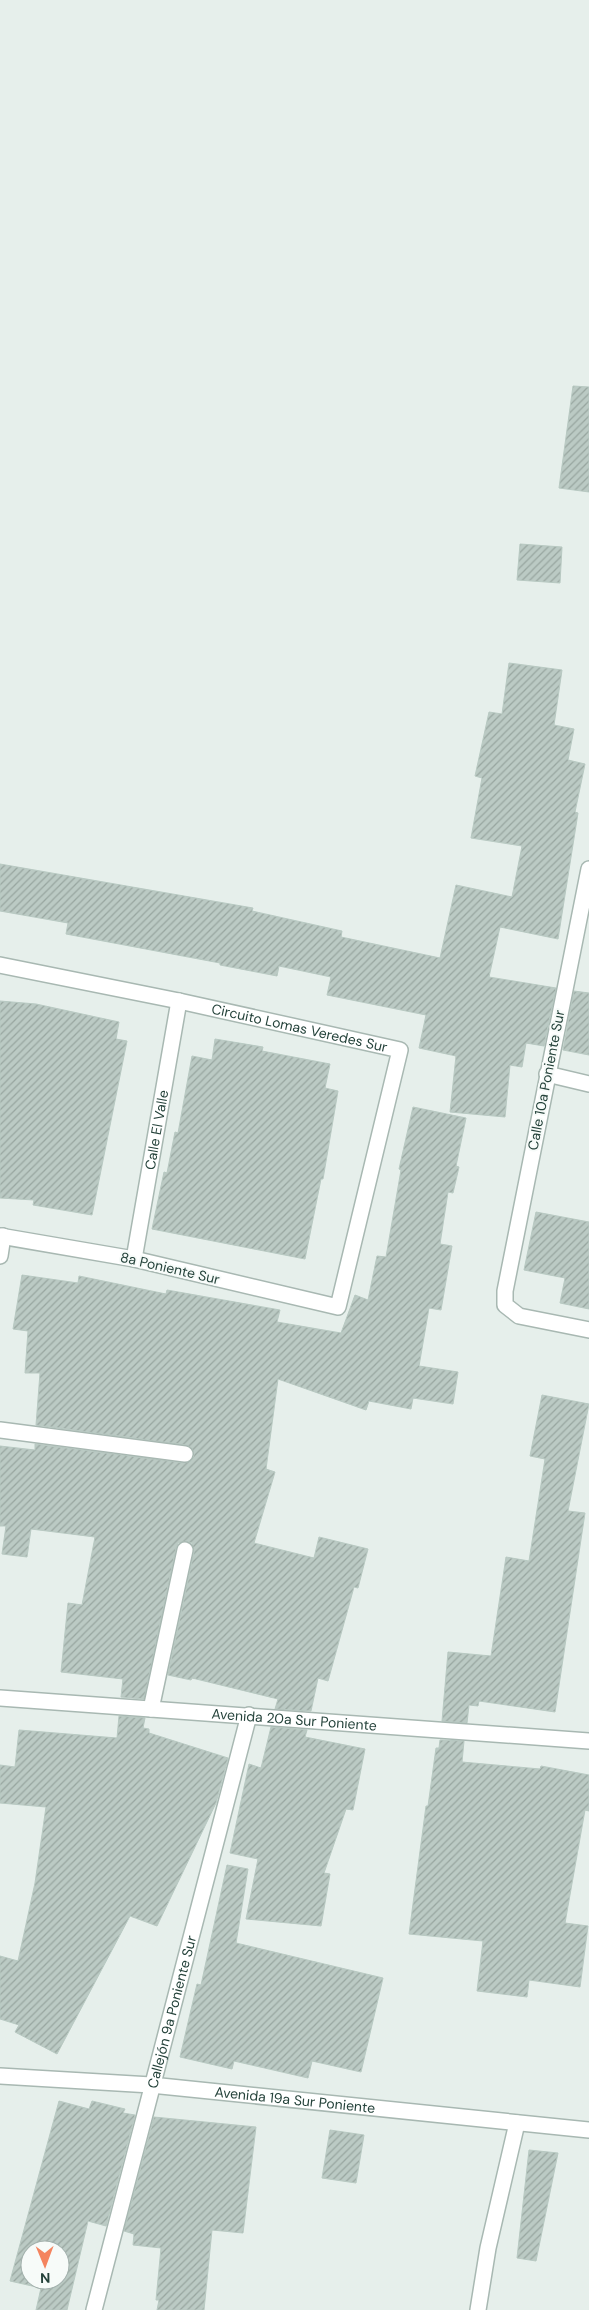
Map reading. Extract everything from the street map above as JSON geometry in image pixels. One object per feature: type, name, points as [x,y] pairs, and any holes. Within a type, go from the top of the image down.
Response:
[{"type":"street","name":"Calle 10a Poniente Sur","points":[[589,869],[505,1290],[505,1305],[519,1316],[589,1330]]},
{"type":"street","name":"Circuito Lomas Veredes Sur","points":[[0,965],[179,1001],[400,1050],[338,1307]]},
{"type":"street","name":"Calle El Valle","points":[[134,1259],[179,1001]]},
{"type":"street","points":[[547,1074],[589,1084]]},
{"type":"street","points":[[0,1256],[1,1236]]},
{"type":"street","name":"8a Poniente Sur","points":[[1,1236],[134,1259],[338,1307]]},
{"type":"street","points":[[0,1430],[185,1454]]},
{"type":"street","points":[[151,1709],[185,1550]]},
{"type":"street","name":"Avenida 20a Sur Poniente","points":[[0,1698],[589,1741]]},
{"type":"street","name":"Callejón 9a Poniente Sur","points":[[94,2310],[249,1715]]},
{"type":"street","name":"Avenida 19a Sur Poniente","points":[[0,2076],[152,2085],[589,2130]]},
{"type":"street","points":[[478,2310],[488,2248],[517,2123]]},
{"type":"building","points":[[573,386],[589,387],[589,492],[559,488]]},
{"type":"building","points":[[520,544],[562,547],[560,583],[517,580]]},
{"type":"building","points":[[509,663],[562,670],[554,725],[574,729],[568,760],[585,764],[575,812],[578,813],[558,939],[500,927],[489,977],[556,988],[544,1046],[526,1043],[522,1067],[510,1065],[505,1117],[450,1112],[456,1056],[419,1048],[426,1015],[327,995],[331,977],[279,966],[277,976],[220,965],[220,963],[66,934],[68,923],[0,911],[0,864],[253,908],[252,911],[342,931],[341,937],[440,958],[456,885],[512,897],[522,846],[471,838],[482,778],[475,776],[489,712],[502,714]]},
{"type":"building","points":[[574,991],[589,993],[589,1055],[563,1050]]},
{"type":"building","points":[[0,1001],[36,1004],[119,1022],[116,1039],[127,1041],[92,1215],[33,1205],[34,1200],[0,1198]]},
{"type":"building","points":[[215,1039],[263,1047],[262,1051],[330,1064],[325,1088],[338,1091],[323,1179],[321,1179],[305,1259],[152,1229],[164,1172],[167,1173],[175,1132],[178,1133],[192,1056],[212,1060]]},
{"type":"building","points":[[413,1107],[466,1118],[456,1166],[459,1167],[453,1193],[448,1192],[440,1244],[452,1246],[441,1310],[429,1308],[419,1366],[458,1372],[453,1404],[413,1398],[411,1409],[369,1401],[366,1410],[278,1379],[266,1469],[275,1472],[254,1543],[314,1558],[319,1537],[368,1549],[358,1588],[354,1587],[328,1681],[318,1678],[311,1711],[275,1709],[278,1699],[192,1678],[191,1680],[168,1675],[194,1552],[192,1543],[186,1541],[178,1543],[176,1548],[144,1699],[121,1697],[123,1679],[61,1672],[68,1603],[82,1605],[95,1537],[31,1529],[27,1557],[2,1554],[6,1526],[0,1526],[0,1446],[35,1450],[35,1444],[184,1463],[192,1460],[194,1455],[191,1447],[186,1445],[36,1425],[40,1373],[25,1373],[28,1331],[13,1329],[22,1275],[78,1283],[79,1276],[166,1294],[167,1290],[280,1310],[277,1322],[341,1333],[355,1295],[368,1300],[377,1256],[386,1257],[401,1170],[399,1169]]},
{"type":"building","points":[[536,1212],[589,1222],[589,1309],[560,1303],[565,1278],[524,1270]]},
{"type":"building","points":[[542,1395],[589,1404],[568,1511],[585,1513],[555,1712],[479,1701],[478,1706],[469,1705],[467,1723],[442,1721],[448,1652],[491,1656],[506,1557],[529,1561],[545,1459],[530,1456]]},
{"type":"building","points":[[119,1716],[145,1718],[143,1728],[149,1729],[149,1733],[228,1758],[216,1803],[157,1926],[130,1916],[57,2054],[15,2032],[19,2025],[0,2019],[0,1956],[18,1961],[35,1883],[46,1807],[0,1803],[0,1765],[15,1767],[19,1730],[117,1738]]},
{"type":"building","points":[[271,1727],[307,1730],[305,1737],[365,1749],[353,1810],[346,1809],[324,1873],[330,1874],[321,1926],[246,1919],[258,1859],[230,1853],[249,1764],[261,1768]]},
{"type":"building","points":[[440,1740],[464,1741],[462,1762],[540,1769],[541,1766],[589,1775],[589,1811],[585,1810],[565,1923],[588,1926],[580,1987],[529,1980],[527,1997],[477,1991],[483,1941],[409,1934],[426,1806],[428,1806],[436,1748],[439,1748]]},
{"type":"building","points":[[227,1865],[248,1869],[236,1943],[383,1978],[361,2072],[312,2061],[308,2078],[234,2061],[232,2069],[180,2057],[197,1984],[201,1985]]},
{"type":"building","points":[[59,2101],[89,2109],[92,2101],[125,2109],[123,2113],[135,2115],[106,2226],[88,2221],[67,2310],[36,2310],[41,2290],[70,2290],[70,2240],[21,2240]]},
{"type":"building","points":[[154,2117],[256,2127],[243,2233],[212,2230],[204,2310],[157,2310],[159,2300],[156,2300],[161,2248],[133,2245],[134,2234],[124,2231]]},
{"type":"building","points":[[330,2130],[364,2135],[356,2183],[322,2178]]},
{"type":"building","points":[[529,2150],[558,2153],[536,2261],[517,2258]]},
{"type":"building","points":[[20,2244],[20,2283],[10,2281]]}]
